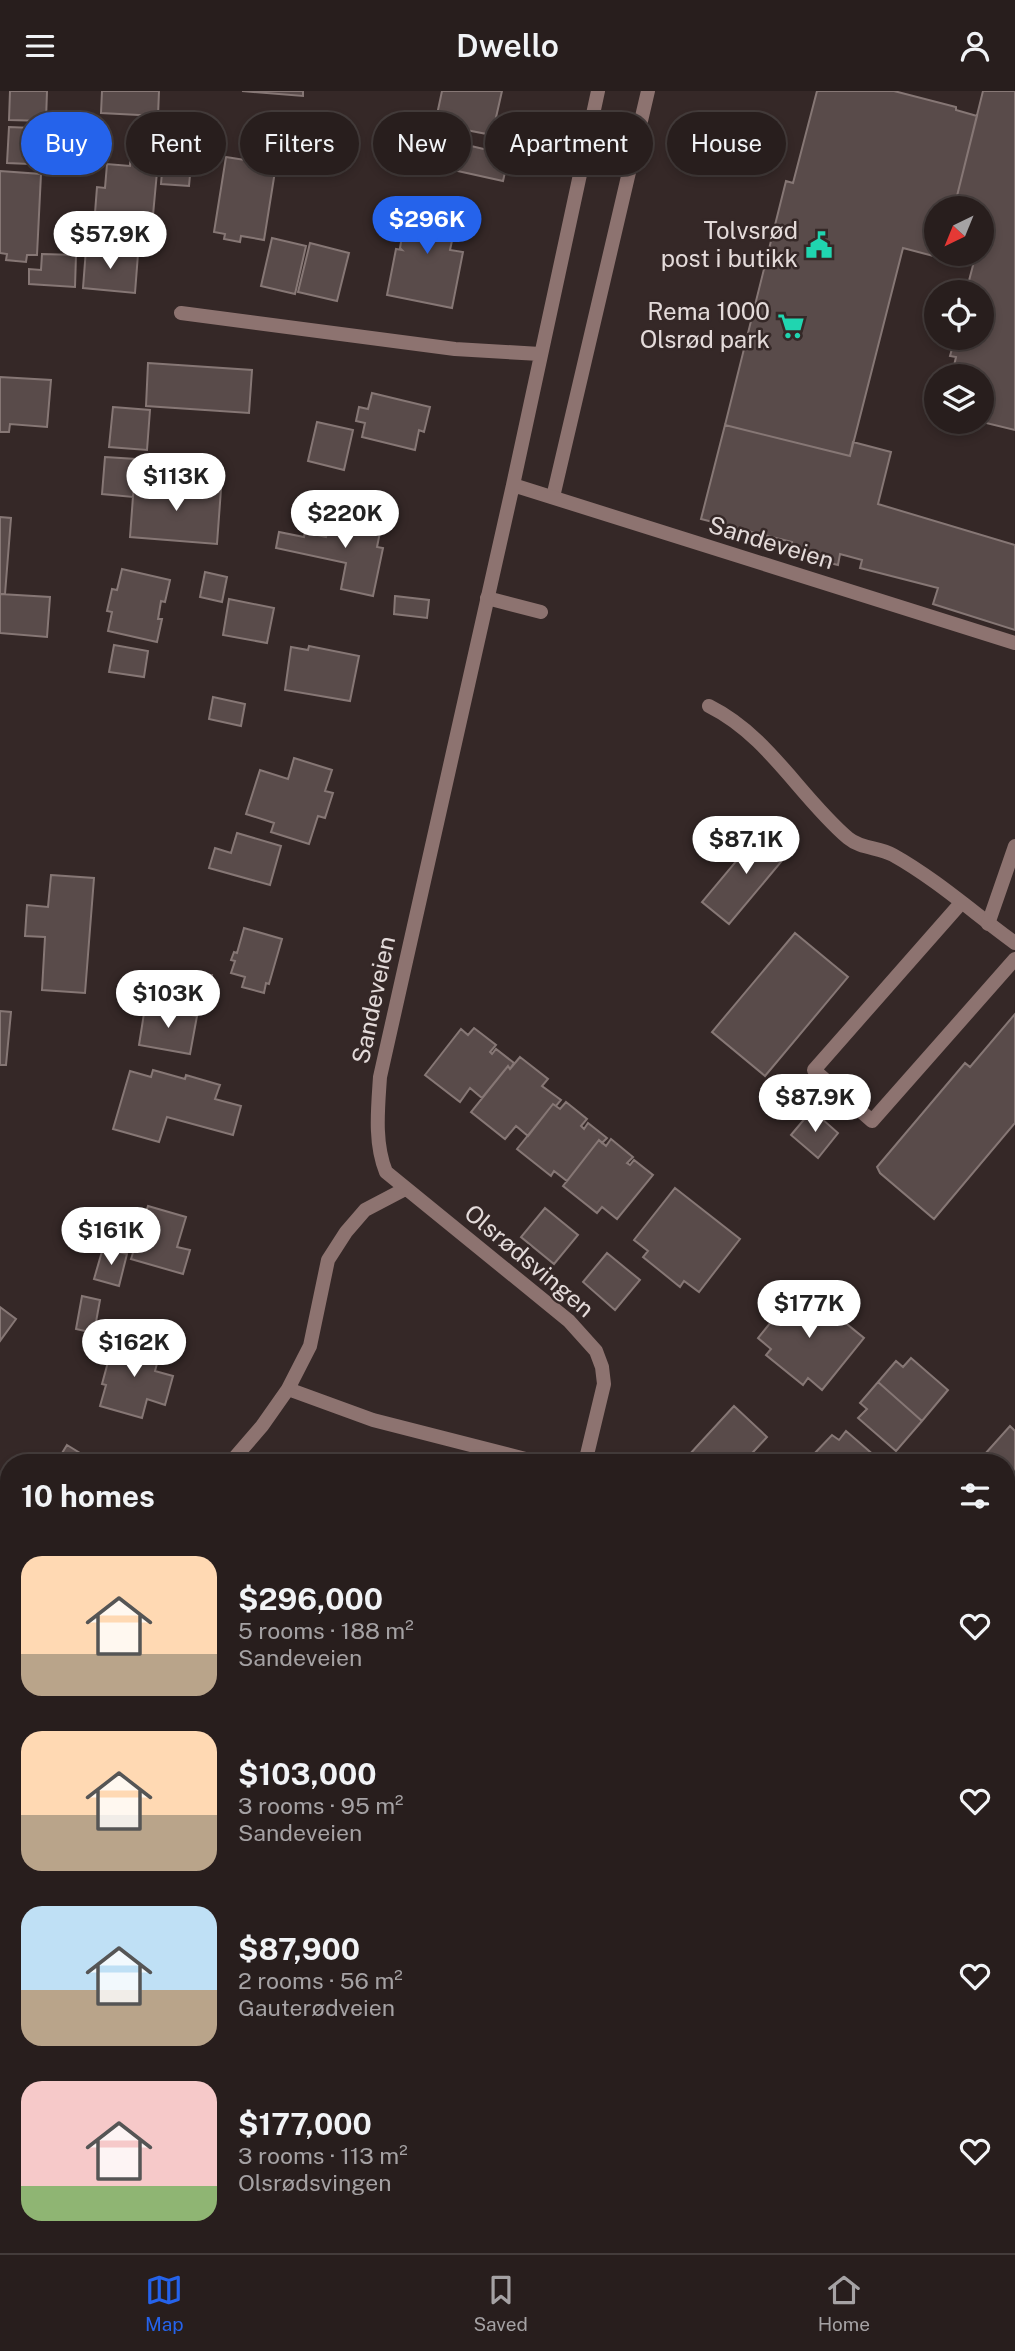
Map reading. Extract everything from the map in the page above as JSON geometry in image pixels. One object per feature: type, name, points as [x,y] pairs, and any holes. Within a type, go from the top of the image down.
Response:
[{"type":"street","name":"Sandeveien","points":[[405,1189],[386,1172],[381,1160],[378,1120],[380,1077],[598,91]]},
{"type":"street","points":[[553,497],[648,91]]},
{"type":"street","points":[[181,313],[455,349],[540,354]]},
{"type":"street","name":"Sandeveien","points":[[513,485],[1015,643]]},
{"type":"street","points":[[487,598],[541,612]]},
{"type":"street","points":[[709,706],[727,715],[757,738],[851,841],[890,853],[1015,943]]},
{"type":"street","points":[[989,924],[1015,846]]},
{"type":"street","points":[[961,903],[814,1070],[872,1121],[1015,959]]},
{"type":"street","points":[[238,1454],[288,1389],[310,1346],[328,1260],[365,1210],[405,1189]]},
{"type":"street","name":"Olsrødsvingen","points":[[405,1189],[569,1321],[596,1351],[604,1384],[587,1454]]},
{"type":"street","points":[[288,1389],[373,1420],[506,1454]]},
{"type":"building","points":[[10,91],[47,91],[46,112],[21,112],[21,120],[9,120]]},
{"type":"building","points":[[102,91],[159,91],[158,112],[126,112],[126,114],[101,112]]},
{"type":"building","points":[[242,91],[303,91],[303,96]]},
{"type":"building","points":[[442,91],[502,91],[497,112],[485,112],[485,134],[471,131],[471,112],[438,112]]},
{"type":"building","points":[[817,91],[894,91],[956,107],[956,110],[977,116],[957,196],[924,196],[924,254],[903,248],[850,456],[725,425],[786,181],[793,183]]},
{"type":"building","points":[[983,91],[1015,91],[1015,430],[994,425],[994,364],[954,364],[956,357],[950,356],[952,350],[994,350],[994,280],[969,280],[973,266],[994,266],[994,196],[957,196]]},
{"type":"building","points":[[9,127],[21,128],[21,164],[7,163]]},
{"type":"building","points":[[471,146],[485,149],[485,175],[504,175],[503,181],[471,174]]},
{"type":"building","points":[[226,157],[240,159],[240,175],[274,175],[264,240],[241,236],[240,242],[224,239],[225,234],[214,232],[223,175],[226,175]]},
{"type":"building","points":[[112,164],[126,166],[126,175],[157,175],[152,226],[137,225],[136,245],[104,242],[103,213],[95,213],[97,187],[105,188],[106,175],[112,175]]},
{"type":"building","points":[[0,171],[41,175],[37,255],[27,255],[26,262],[6,260],[7,254],[0,253]]},
{"type":"building","points":[[162,175],[190,175],[189,186],[161,184]]},
{"type":"building","points":[[406,200],[462,211],[457,237],[453,236],[450,250],[463,252],[452,308],[387,295],[396,249],[402,250],[400,248],[403,231],[406,231],[400,229]]},
{"type":"building","points":[[272,238],[306,246],[295,294],[261,286]]},
{"type":"building","points":[[310,243],[349,253],[337,301],[298,292]]},
{"type":"building","points":[[86,249],[138,254],[135,293],[83,288]]},
{"type":"building","points":[[42,254],[76,255],[75,287],[29,284],[29,269],[41,270]]},
{"type":"building","points":[[148,363],[252,370],[249,413],[146,406]]},
{"type":"building","points":[[0,377],[51,380],[47,427],[10,424],[9,432],[0,432]]},
{"type":"building","points":[[372,393],[430,407],[424,432],[419,430],[415,450],[362,437],[365,423],[356,421],[359,407],[368,409]]},
{"type":"building","points":[[113,407],[150,410],[147,450],[109,447]]},
{"type":"building","points":[[317,422],[353,430],[344,470],[308,461]]},
{"type":"building","points":[[725,425],[850,456],[853,442],[891,452],[878,504],[1015,545],[1015,630],[933,604],[938,588],[860,568],[862,560],[840,554],[838,565],[789,553],[792,542],[701,519]]},
{"type":"building","points":[[105,457],[136,459],[133,497],[102,494]]},
{"type":"building","points":[[134,483],[221,489],[217,544],[130,537]]},
{"type":"building","points":[[355,511],[368,513],[367,519],[382,522],[377,547],[383,548],[373,596],[341,589],[346,563],[276,548],[279,532],[304,537],[305,532],[326,537],[327,533],[335,535],[340,513],[354,516]]},
{"type":"building","points":[[0,517],[11,518],[5,594],[0,594]]},
{"type":"building","points":[[122,569],[170,580],[165,602],[161,601],[158,619],[162,619],[157,642],[108,631],[112,612],[107,611],[112,589],[117,590]]},
{"type":"building","points":[[205,572],[227,577],[222,602],[200,597]]},
{"type":"building","points":[[0,594],[50,597],[47,637],[0,633]]},
{"type":"building","points":[[395,596],[429,600],[427,618],[394,614]]},
{"type":"building","points":[[229,599],[274,608],[267,643],[223,635]]},
{"type":"building","points":[[114,645],[148,651],[144,677],[109,672]]},
{"type":"building","points":[[309,646],[359,656],[350,701],[285,690],[291,647],[308,650]]},
{"type":"building","points":[[213,697],[245,704],[241,726],[209,719]]},
{"type":"building","points":[[294,758],[332,770],[325,791],[333,793],[325,818],[318,816],[309,844],[271,832],[274,823],[246,814],[260,770],[288,779]]},
{"type":"building","points":[[764,828],[791,850],[729,924],[702,902]]},
{"type":"building","points":[[237,833],[281,846],[270,885],[209,868],[215,848],[231,853]]},
{"type":"building","points":[[51,875],[94,878],[85,993],[42,990],[45,937],[25,936],[27,905],[48,907]]},
{"type":"building","points":[[244,928],[282,939],[264,993],[242,987],[245,977],[231,973],[235,961],[231,960],[234,952],[237,953]]},
{"type":"building","points":[[795,933],[848,977],[765,1076],[712,1032]]},
{"type":"building","points":[[187,972],[212,975],[208,1007],[184,1004]]},
{"type":"building","points":[[145,1007],[197,1016],[190,1054],[139,1045]]},
{"type":"building","points":[[0,1011],[11,1012],[6,1065],[0,1065]]},
{"type":"building","points":[[1015,1014],[1015,1123],[934,1219],[880,1173],[877,1167],[965,1063],[970,1067]]},
{"type":"building","points":[[474,1028],[496,1045],[490,1052],[492,1054],[496,1049],[514,1063],[510,1069],[508,1066],[482,1098],[470,1088],[460,1102],[425,1075],[461,1029],[468,1035]]},
{"type":"building","points":[[520,1057],[548,1079],[542,1086],[561,1100],[556,1106],[553,1104],[528,1136],[516,1126],[505,1139],[471,1112],[508,1066],[510,1069]]},
{"type":"building","points":[[153,1070],[185,1079],[186,1075],[220,1085],[215,1099],[241,1106],[233,1135],[167,1117],[159,1142],[113,1129],[130,1071],[151,1077]]},
{"type":"building","points":[[566,1102],[587,1119],[581,1126],[584,1129],[588,1123],[607,1138],[602,1143],[599,1140],[567,1181],[554,1171],[551,1176],[517,1149],[553,1104],[560,1109]]},
{"type":"building","points":[[812,1110],[838,1133],[818,1158],[791,1135]]},
{"type":"building","points":[[611,1139],[633,1157],[627,1163],[630,1165],[634,1160],[653,1175],[617,1219],[602,1207],[597,1213],[563,1186],[599,1140],[606,1146]]},
{"type":"building","points":[[675,1188],[740,1239],[699,1292],[684,1281],[680,1287],[643,1257],[648,1251],[634,1240]]},
{"type":"building","points":[[148,1206],[186,1217],[177,1247],[190,1250],[183,1274],[131,1259]]},
{"type":"building","points":[[545,1208],[578,1235],[554,1264],[521,1237]]},
{"type":"building","points":[[103,1248],[127,1254],[119,1286],[94,1279]]},
{"type":"building","points":[[607,1253],[640,1280],[615,1310],[583,1282]]},
{"type":"building","points":[[800,1286],[864,1338],[822,1390],[808,1378],[803,1385],[766,1355],[771,1349],[758,1338]]},
{"type":"building","points":[[82,1296],[100,1300],[94,1333],[76,1329]]},
{"type":"building","points":[[0,1307],[16,1319],[0,1341]]},
{"type":"building","points":[[119,1337],[161,1349],[155,1371],[173,1376],[165,1405],[147,1399],[142,1418],[100,1406],[106,1385],[102,1384],[111,1351],[115,1353]]},
{"type":"building","points":[[911,1358],[948,1390],[922,1421],[878,1382],[896,1361],[903,1367]]},
{"type":"building","points":[[878,1382],[922,1421],[896,1451],[858,1418],[867,1409],[860,1403]]},
{"type":"building","points":[[734,1406],[767,1437],[751,1454],[690,1454]]},
{"type":"building","points":[[1010,1426],[1015,1431],[1015,1454],[985,1454]]},
{"type":"building","points":[[846,1431],[873,1454],[814,1454],[832,1435],[839,1440]]},
{"type":"building","points":[[67,1445],[82,1454],[62,1454]]},
{"type":"place","name":"Tolvsrød post i butikk","points":[[819,245]]},
{"type":"place","name":"Rema 1000 Olsrød park","points":[[791,326]]}]
